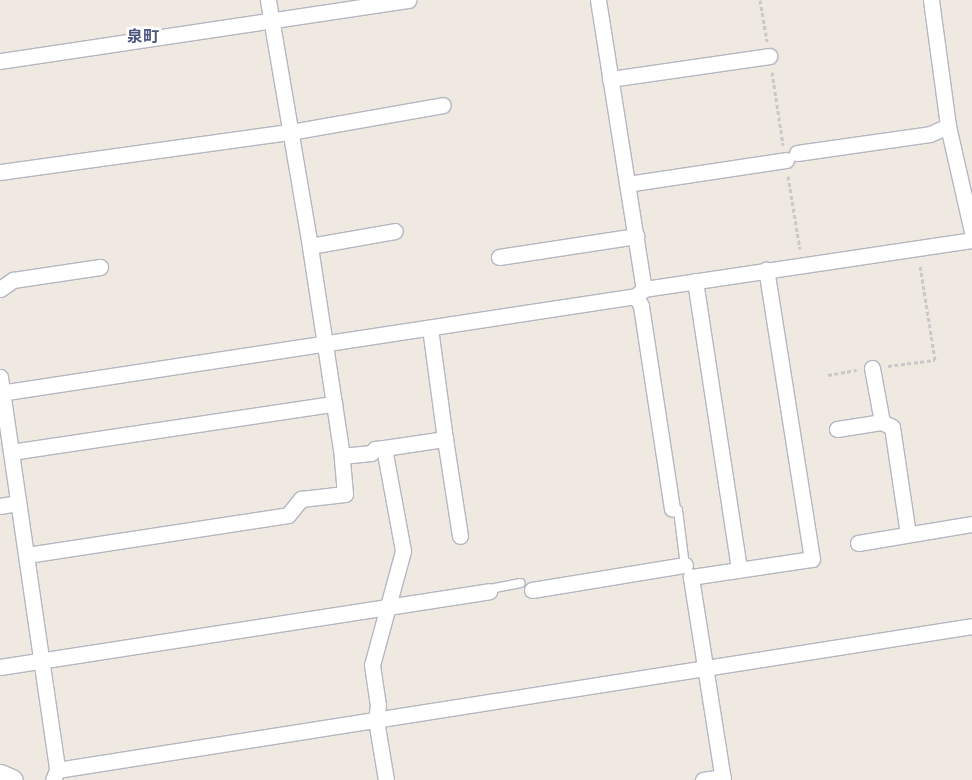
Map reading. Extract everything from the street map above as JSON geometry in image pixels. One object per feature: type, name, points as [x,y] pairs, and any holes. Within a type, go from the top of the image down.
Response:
[{"type":"main road","points":[[0,775],[12,780]]},
{"type":"street","points":[[27,555],[288,515],[302,500],[345,494],[342,456],[310,246],[268,0]]},
{"type":"street","points":[[0,61],[408,0]]},
{"type":"street","points":[[598,0],[636,236],[641,306],[672,509]]},
{"type":"street","points":[[931,0],[948,126],[972,232]]},
{"type":"street","points":[[610,79],[769,56]]},
{"type":"street","points":[[0,172],[290,132],[443,105]]},
{"type":"street","points":[[627,184],[930,134],[948,126]]},
{"type":"street","points":[[310,246],[395,231]]},
{"type":"street","points":[[499,256],[636,236]]},
{"type":"street","points":[[1,392],[430,328],[640,293],[694,281],[972,240]]},
{"type":"street","points":[[0,289],[13,280],[100,267]]},
{"type":"street","points":[[526,587],[688,571],[739,570],[812,559],[766,270]]},
{"type":"street","points":[[694,281],[739,570]]},
{"type":"street","points":[[430,328],[460,536]]},
{"type":"street","points":[[872,368],[882,422]]},
{"type":"street","points":[[0,377],[17,503],[27,555],[42,661],[55,775],[376,720],[972,626]]},
{"type":"street","points":[[11,452],[334,404]]},
{"type":"street","points":[[837,429],[882,422],[892,427],[908,534]]},
{"type":"street","points":[[342,456],[371,453],[375,448],[445,439]]},
{"type":"street","points":[[384,448],[403,551],[372,664],[378,705],[376,720],[386,780]]},
{"type":"street","points":[[0,506],[17,503]]},
{"type":"street","points":[[858,543],[972,524]]},
{"type":"street","points":[[688,571],[723,779],[703,780]]},
{"type":"street","points":[[0,667],[489,591]]},
{"type":"lane","points":[[672,509],[678,510],[688,571]]},
{"type":"lane","points":[[489,591],[495,588],[526,587]]},
{"type":"path","points":[[760,0],[769,56],[792,156],[802,264]]},
{"type":"path","points":[[828,375],[935,360],[918,249]]},
{"type":"district","name":"泉町","points":[[143,37]]}]
